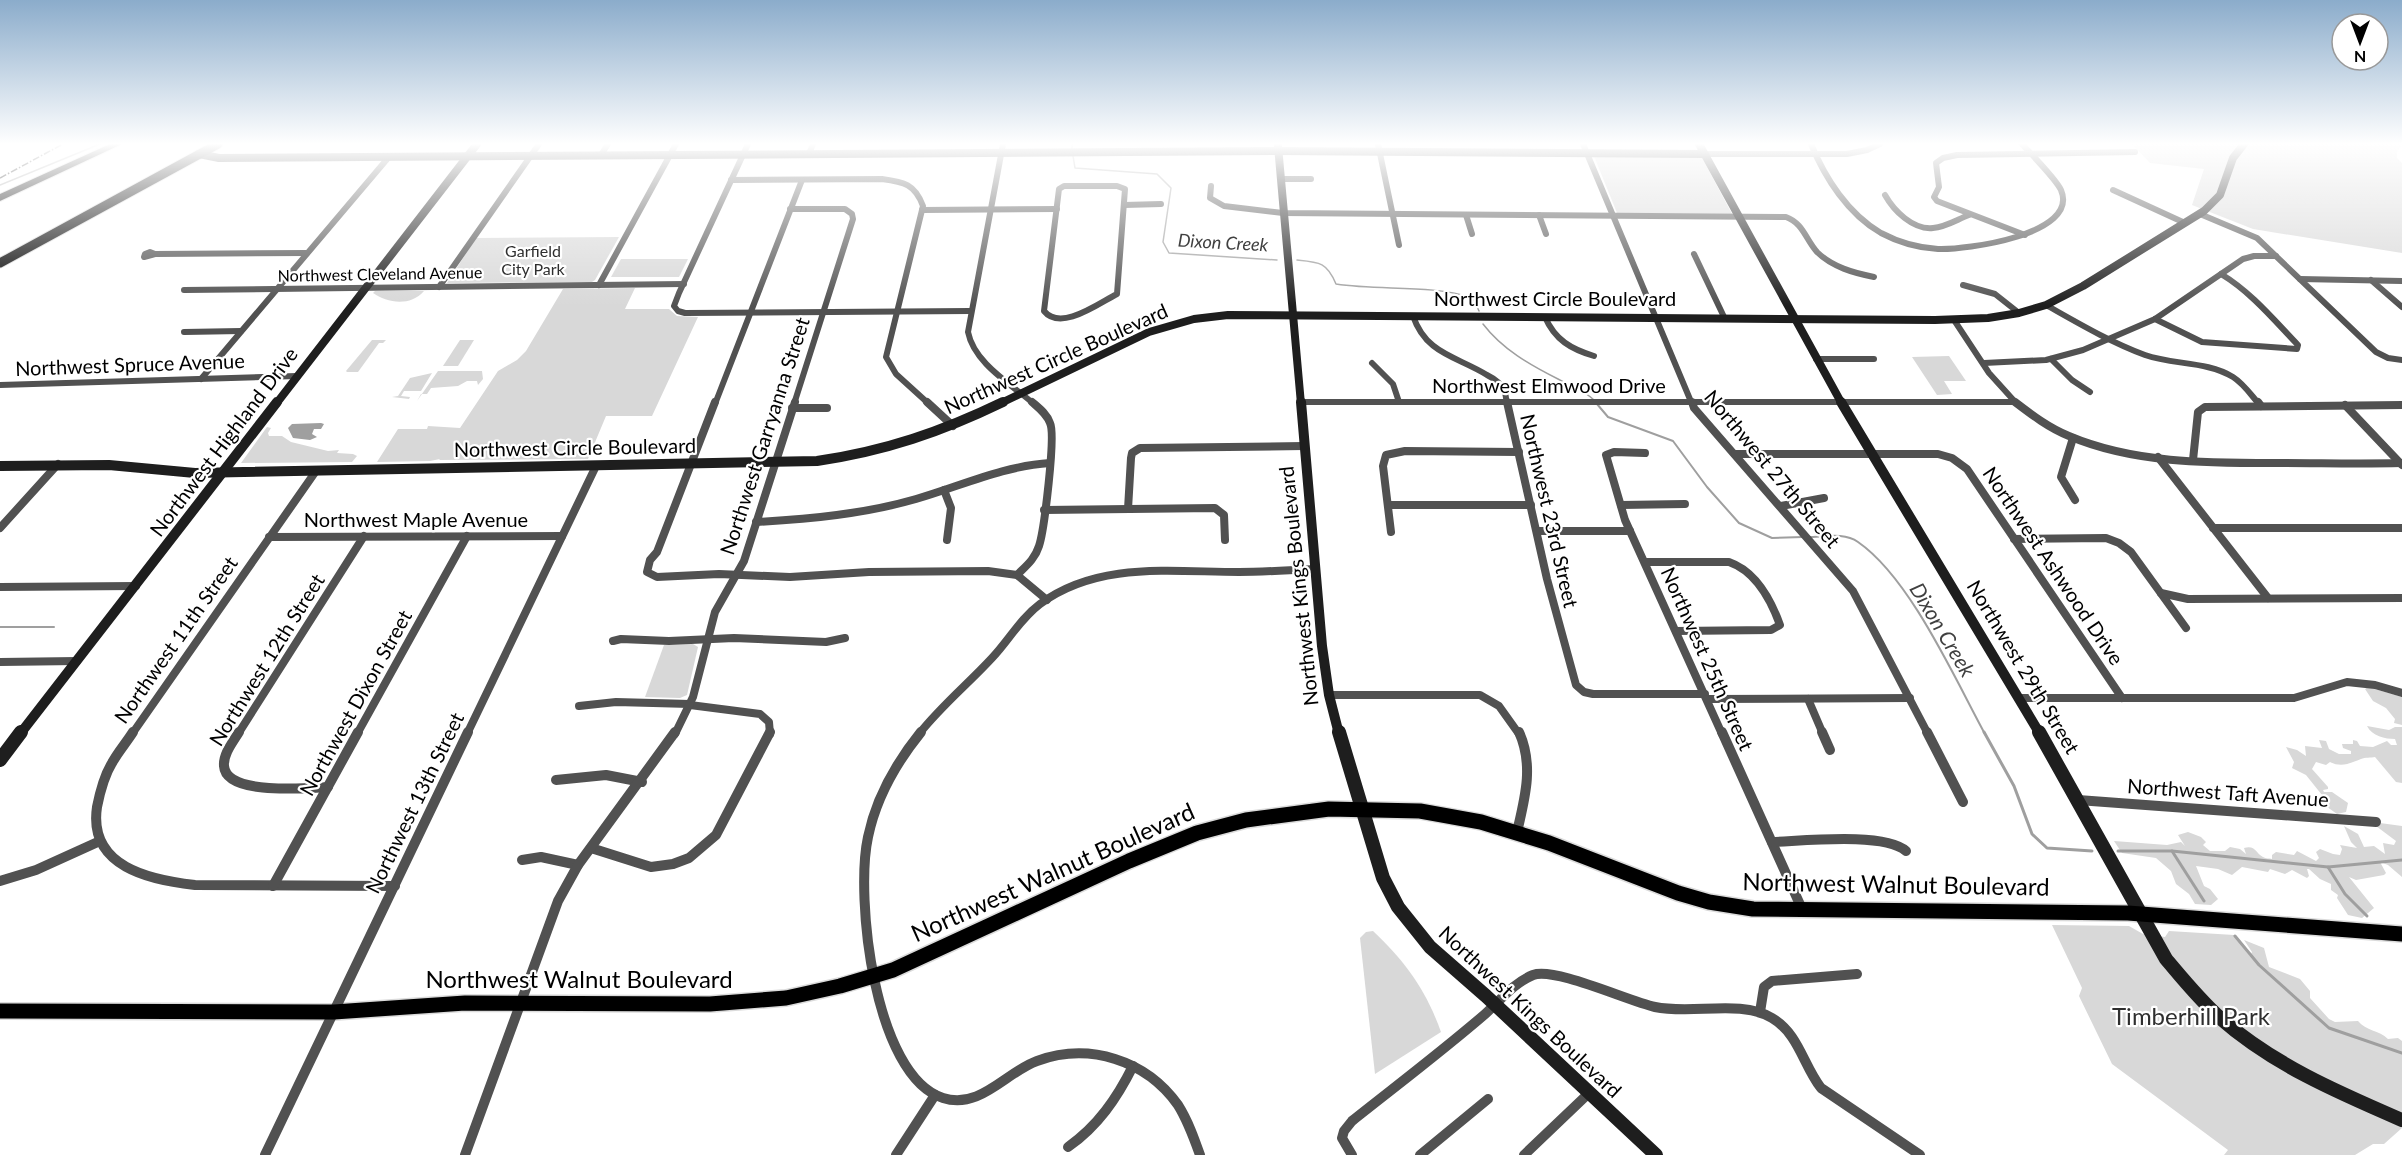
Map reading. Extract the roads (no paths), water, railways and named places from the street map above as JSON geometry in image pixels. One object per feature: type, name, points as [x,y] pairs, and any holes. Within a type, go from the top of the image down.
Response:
[{"type":"main road","points":[[0,262],[119,198]]},
{"type":"main road","name":"Northwest Walnut Boulevard","points":[[0,1011],[334,1012],[410,1005],[710,1004],[763,1001],[819,992],[874,976],[928,956],[1129,861],[1197,833],[1280,814],[1362,808],[1443,815],[1516,832],[1575,852],[1678,893],[1733,906],[1802,910],[2010,910],[2141,914],[2402,934]]},
{"type":"street","points":[[201,380],[354,198]]},
{"type":"street","name":"Northwest Highland Drive","points":[[0,760],[435,198]]},
{"type":"street","points":[[438,287],[501,198]]},
{"type":"street","points":[[599,285],[647,198]]},
{"type":"street","points":[[723,198],[675,304],[678,311],[685,313],[970,311]]},
{"type":"street","points":[[794,198],[748,312],[657,552],[647,567],[650,575],[657,577],[736,574],[790,577],[870,572],[988,571],[1017,575],[1047,600]]},
{"type":"street","points":[[921,198],[922,210],[886,350],[889,365],[953,426]]},
{"type":"street","points":[[992,198],[968,332],[973,348],[988,366],[1042,411],[1052,430],[1050,463],[1037,554],[1017,575]]},
{"type":"street","points":[[1058,198],[1044,311],[1048,316],[1060,319],[1068,318],[1117,294],[1124,198]]},
{"type":"street","points":[[1210,198],[1221,206],[1283,213],[1791,218],[1798,222],[1812,246],[1828,260],[1853,272],[1874,277]]},
{"type":"street","name":"Northwest Kings Boulevard","points":[[1282,198],[1322,646],[1329,696],[1383,878],[1398,907],[1430,947],[1656,1155]]},
{"type":"street","points":[[1389,198],[1399,245]]},
{"type":"street","name":"Northwest 27th Street","points":[[1605,198],[1691,402],[1853,591],[1963,802]]},
{"type":"street","name":"Northwest 29th Street","points":[[1728,198],[1816,359],[2020,698],[2166,959],[2186,985],[2236,1033],[2265,1054],[2307,1078],[2402,1120]]},
{"type":"street","points":[[1842,198],[1870,226],[1891,237],[1925,247],[1947,249],[1974,247],[2025,235],[2051,219],[2062,207],[2063,198]]},
{"type":"street","points":[[1887,198],[1897,211],[1926,228],[1934,228],[1969,215]]},
{"type":"street","points":[[1935,198],[1945,206],[2025,235]]},
{"type":"street","points":[[2131,198],[2185,223]]},
{"type":"street","name":"Northwest Circle Boulevard","points":[[0,466],[109,465],[172,472],[224,472],[775,463],[825,459],[877,450],[953,426],[1165,327],[1204,317],[1293,315],[1954,320],[2019,313],[2046,305],[2083,286],[2200,214],[2217,198]]},
{"type":"street","points":[[1124,205],[1161,204]]},
{"type":"street","name":"Northwest Garryanna Street","points":[[465,1155],[558,901],[578,865],[672,739],[690,704],[715,612],[744,561],[853,216],[847,210],[840,208],[790,208]]},
{"type":"street","points":[[922,210],[1057,209]]},
{"type":"street","points":[[2200,214],[2253,237],[2276,256],[2376,352],[2388,358],[2402,360]]},
{"type":"street","points":[[1466,215],[1472,234]]},
{"type":"street","points":[[1539,215],[1546,234]]},
{"type":"street","points":[[155,254],[307,253]]},
{"type":"street","points":[[1694,254],[1725,319]]},
{"type":"street","points":[[1984,363],[2051,359],[2083,350],[2155,319],[2249,256],[2276,256]]},
{"type":"street","points":[[2155,319],[2202,342],[2293,350],[2298,348],[2233,282],[2221,274]]},
{"type":"street","points":[[2300,279],[2402,280]]},
{"type":"street","points":[[2371,280],[2402,307]]},
{"type":"street","name":"Northwest Cleveland Avenue","points":[[184,290],[684,284]]},
{"type":"street","points":[[1963,285],[1995,294],[2019,313]]},
{"type":"street","points":[[2046,305],[2109,339],[2163,361],[2223,371],[2240,382],[2261,406]]},
{"type":"street","name":"Northwest 23rd Street","points":[[1413,316],[1416,330],[1426,342],[1491,376],[1504,389],[1553,602],[1574,682],[1579,688],[1593,694],[1706,696]]},
{"type":"street","points":[[1545,317],[1549,329],[1557,338],[1572,348],[1594,356]]},
{"type":"street","points":[[1954,320],[2001,390],[2013,402],[2033,418],[2073,438],[2121,452],[2193,460],[2234,463],[2401,464]]},
{"type":"street","points":[[184,332],[241,331]]},
{"type":"street","points":[[1816,359],[1874,358]]},
{"type":"street","points":[[2051,359],[2072,380],[2090,392]]},
{"type":"street","points":[[1372,363],[1393,384],[1399,402]]},
{"type":"street","name":"Northwest Spruce Avenue","points":[[0,385],[297,376]]},
{"type":"street","name":"Northwest Elmwood Drive","points":[[1301,402],[2013,402]]},
{"type":"street","points":[[2344,405],[2401,464]]},
{"type":"street","points":[[2193,460],[2195,423],[2199,410],[2209,406],[2402,405]]},
{"type":"street","points":[[792,408],[827,408]]},
{"type":"street","points":[[2073,438],[2061,477],[2075,500]]},
{"type":"street","points":[[1128,509],[1131,458],[1132,453],[1140,448],[1304,446]]},
{"type":"street","points":[[1391,532],[1383,460],[1390,453],[1519,452]]},
{"type":"street","name":"Northwest 25th Street","points":[[1645,453],[1614,452],[1606,455],[1630,531],[1802,910]]},
{"type":"street","name":"Northwest Ashwood Drive","points":[[1735,454],[1938,454],[1959,461],[1967,469],[2122,698]]},
{"type":"street","points":[[2158,457],[2268,598]]},
{"type":"street","points":[[756,522],[845,514],[891,505],[944,490],[1003,468],[1050,463]]},
{"type":"street","points":[[0,528],[58,465]]},
{"type":"street","name":"Northwest 13th Street","points":[[265,1155],[596,466]]},
{"type":"street","name":"Northwest 11th Street","points":[[100,841],[96,817],[97,801],[111,764],[316,471]]},
{"type":"street","points":[[944,490],[951,508],[947,540]]},
{"type":"street","points":[[1781,506],[1824,498]]},
{"type":"street","points":[[1621,504],[1685,504]]},
{"type":"street","points":[[1388,505],[1531,505]]},
{"type":"street","points":[[1044,510],[1218,509],[1224,515],[1225,540]]},
{"type":"street","points":[[2213,528],[2402,528]]},
{"type":"street","points":[[1537,531],[1630,531]]},
{"type":"street","name":"Northwest 12th Street","points":[[328,787],[243,786],[230,779],[225,773],[225,759],[228,750],[364,536]]},
{"type":"street","name":"Northwest Dixon Street","points":[[273,886],[467,536]]},
{"type":"street","name":"Northwest Maple Avenue","points":[[269,537],[562,537]]},
{"type":"street","points":[[2014,539],[2099,538],[2114,541],[2131,552],[2186,628]]},
{"type":"street","points":[[1645,562],[1730,562],[1740,565],[1767,597],[1780,625],[1771,630],[1676,631]]},
{"type":"street","points":[[1200,1155],[1192,1130],[1177,1102],[1159,1083],[1132,1066],[1100,1055],[1067,1054],[1034,1062],[985,1092],[966,1100],[946,1099],[935,1095],[917,1080],[895,1048],[879,1003],[863,917],[862,862],[874,812],[893,770],[928,723],[994,655],[1021,622],[1047,600],[1080,583],[1122,572],[1262,572],[1316,569]]},
{"type":"street","points":[[0,588],[136,586]]},
{"type":"street","points":[[2161,593],[2188,599],[2402,598]]},
{"type":"street","points":[[613,641],[621,639],[669,641],[760,638],[826,642],[845,639]]},
{"type":"street","points":[[0,662],[77,661]]},
{"type":"street","points":[[2020,698],[2294,698],[2311,696],[2327,687],[2349,682],[2375,684],[2402,693]]},
{"type":"street","points":[[1329,696],[1475,694],[1486,696],[1496,702],[1518,729],[1528,759],[1527,788],[1516,832]]},
{"type":"street","points":[[1706,696],[1808,699],[1910,698]]},
{"type":"street","points":[[1808,699],[1830,750]]},
{"type":"street","points":[[579,706],[616,702],[690,704],[760,714],[769,720],[771,726],[768,740],[716,835],[701,850],[689,858],[664,866],[643,866],[591,848]]},
{"type":"street","points":[[556,780],[606,775],[642,782]]},
{"type":"street","name":"Northwest Taft Avenue","points":[[2078,800],[2376,822]]},
{"type":"street","points":[[1772,842],[1878,840],[1899,844],[1906,851]]},
{"type":"street","points":[[0,881],[36,870],[100,841],[124,868],[150,879],[177,885],[395,886]]},
{"type":"street","points":[[522,860],[541,857],[578,865]]},
{"type":"street","points":[[1352,1155],[1342,1138],[1344,1131],[1352,1121],[1495,1005],[1524,978],[1534,974],[1550,974],[1673,1010],[1747,1009],[1772,1017],[1792,1035],[1810,1074],[1821,1088],[1920,1155]]},
{"type":"street","points":[[1760,1012],[1764,987],[1772,981],[1857,974]]},
{"type":"street","points":[[1068,1148],[1114,1103],[1132,1066]]},
{"type":"street","points":[[1524,1155],[1589,1092]]},
{"type":"street","points":[[896,1155],[935,1095]]},
{"type":"street","points":[[1420,1155],[1488,1099]]},
{"type":"waterway","name":"Dixon Creek","points":[[1170,198],[1163,242],[1169,253],[1277,260]]},
{"type":"waterway","name":"Dixon Creek","points":[[1297,260],[1326,267],[1336,284],[1423,289],[1457,294],[1473,298],[1479,311]]},
{"type":"waterway","name":"Dixon Creek","points":[[1483,324],[1517,356],[1594,400]]},
{"type":"waterway","name":"Dixon Creek","points":[[1597,404],[1608,417],[1673,441],[1707,487],[1739,523],[1772,538],[1803,537]]},
{"type":"waterway","name":"Dixon Creek","points":[[1808,537],[1847,537],[1858,542],[1877,558],[1895,579],[1929,630],[1985,734]]},
{"type":"waterway","points":[[0,627],[54,627]]},
{"type":"waterway","name":"Dixon Creek","points":[[1984,732],[2014,786],[2032,834],[2047,848],[2092,851]]},
{"type":"waterway","name":"Dixon Creek","points":[[2118,851],[2172,851]]},
{"type":"waterway","name":"Dixon Creek","points":[[2172,851],[2328,867]]},
{"type":"waterway","points":[[2172,851],[2204,901]]},
{"type":"waterway","name":"Dixon Creek","points":[[2328,867],[2402,860]]},
{"type":"waterway","points":[[2328,867],[2345,894],[2367,916]]},
{"type":"waterway","points":[[2235,936],[2259,965],[2329,1028],[2402,1053]]},
{"type":"park label","name":"Garfield City Park","points":[[533,260]]},
{"type":"park label","name":"Timberhill Park","points":[[2191,1017]]}]
